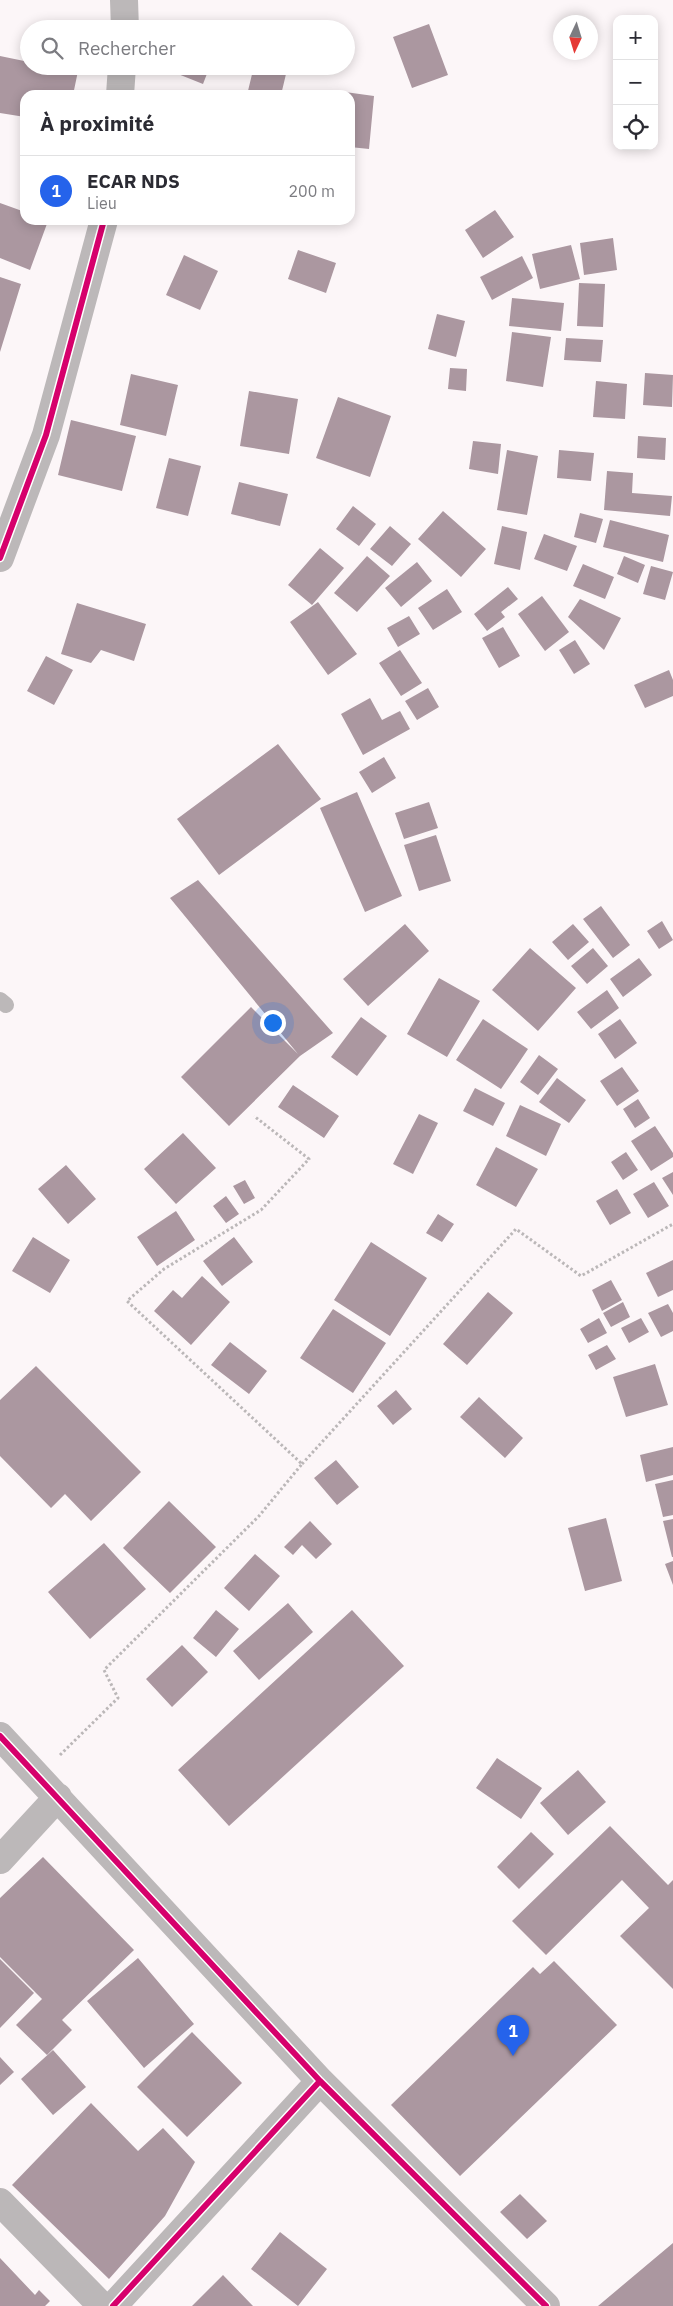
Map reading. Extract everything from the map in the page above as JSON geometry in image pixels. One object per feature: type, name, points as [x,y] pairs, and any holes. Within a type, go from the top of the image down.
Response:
[{"type":"main road","points":[[0,2202],[102,2306]]},
{"type":"street","points":[[124,0],[125,20]]},
{"type":"street","points":[[120,90],[121,75]]},
{"type":"street","points":[[0,558],[46,435],[103,225]]},
{"type":"street","points":[[0,1736],[58,1796],[320,2080],[546,2306]]},
{"type":"street","points":[[0,1860],[58,1796]]},
{"type":"street","points":[[113,2306],[320,2080]]},
{"type":"path","points":[[254,1116],[309,1159],[261,1210],[164,1269],[127,1301],[302,1464]]},
{"type":"path","points":[[38,1777],[118,1698],[104,1670],[259,1516],[302,1464],[516,1229],[581,1276],[673,1224]]},
{"type":"building","points":[[429,24],[448,75],[412,88],[393,37]]},
{"type":"building","points":[[0,56],[20,60],[20,75],[77,75],[74,90],[20,90],[20,116],[0,113]]},
{"type":"building","points":[[180,75],[206,75],[203,84]]},
{"type":"building","points":[[252,75],[286,75],[282,90],[248,90]]},
{"type":"building","points":[[355,93],[374,96],[369,149],[355,148]]},
{"type":"building","points":[[0,203],[20,210],[20,225],[47,225],[30,270],[0,258]]},
{"type":"building","points":[[495,210],[514,237],[483,258],[465,230]]},
{"type":"building","points":[[613,238],[617,270],[584,275],[580,243]]},
{"type":"building","points":[[571,245],[580,279],[540,289],[532,254]]},
{"type":"building","points":[[298,250],[336,263],[326,293],[288,279]]},
{"type":"building","points":[[184,255],[218,271],[200,310],[166,295]]},
{"type":"building","points":[[522,256],[533,278],[492,300],[480,277]]},
{"type":"building","points":[[0,277],[21,284],[0,352]]},
{"type":"building","points":[[579,283],[605,284],[603,327],[577,326]]},
{"type":"building","points":[[512,298],[564,303],[561,331],[509,326]]},
{"type":"building","points":[[437,314],[465,321],[456,357],[428,349]]},
{"type":"building","points":[[512,332],[551,337],[543,387],[506,381]]},
{"type":"building","points":[[566,338],[603,340],[601,362],[564,360]]},
{"type":"building","points":[[450,368],[467,369],[466,391],[448,389]]},
{"type":"building","points":[[645,373],[673,375],[672,407],[643,405]]},
{"type":"building","points":[[131,374],[178,385],[166,436],[120,425]]},
{"type":"building","points":[[596,381],[627,384],[625,419],[593,417]]},
{"type":"building","points":[[249,391],[298,399],[289,454],[240,446]]},
{"type":"building","points":[[338,397],[391,416],[370,477],[316,458]]},
{"type":"building","points":[[71,420],[136,436],[122,491],[58,475]]},
{"type":"building","points":[[638,436],[666,438],[665,460],[637,458]]},
{"type":"building","points":[[473,441],[501,444],[498,474],[469,469]]},
{"type":"building","points":[[507,450],[538,456],[527,515],[497,510]]},
{"type":"building","points":[[559,450],[594,453],[591,481],[557,478]]},
{"type":"building","points":[[169,458],[201,466],[188,516],[156,508]]},
{"type":"building","points":[[607,471],[633,473],[632,493],[672,496],[670,516],[604,510]]},
{"type":"building","points":[[239,482],[288,494],[280,526],[231,514]]},
{"type":"building","points":[[353,506],[376,524],[359,546],[336,529]]},
{"type":"building","points":[[443,511],[486,549],[461,577],[418,539]]},
{"type":"building","points":[[580,513],[603,519],[596,543],[574,537]]},
{"type":"building","points":[[610,520],[669,535],[663,562],[603,547]]},
{"type":"building","points":[[390,526],[411,544],[392,566],[370,549]]},
{"type":"building","points":[[502,526],[527,532],[520,570],[494,564]]},
{"type":"building","points":[[544,534],[577,546],[567,571],[534,559]]},
{"type":"building","points":[[320,548],[344,568],[312,605],[288,585]]},
{"type":"building","points":[[367,556],[390,576],[357,612],[334,593]]},
{"type":"building","points":[[624,556],[645,565],[638,583],[617,574]]},
{"type":"building","points":[[417,562],[432,581],[401,607],[385,588]]},
{"type":"building","points":[[583,564],[614,577],[605,599],[573,586]]},
{"type":"building","points":[[651,566],[673,572],[665,600],[643,594]]},
{"type":"building","points":[[508,587],[518,599],[501,612],[505,617],[487,631],[474,614]]},
{"type":"building","points":[[447,589],[462,612],[433,630],[418,608]]},
{"type":"building","points":[[542,596],[569,632],[545,651],[518,614]]},
{"type":"building","points":[[580,599],[621,618],[604,650],[568,617]]},
{"type":"building","points":[[318,602],[357,654],[328,675],[290,622]]},
{"type":"building","points":[[77,603],[146,624],[134,661],[101,650],[91,663],[61,654]]},
{"type":"building","points":[[409,616],[420,634],[398,647],[387,628]]},
{"type":"building","points":[[503,627],[520,656],[499,668],[482,638]]},
{"type":"building","points":[[575,640],[590,664],[574,674],[559,650]]},
{"type":"building","points":[[400,650],[422,683],[401,696],[379,663]]},
{"type":"building","points":[[46,656],[73,670],[54,705],[27,691]]},
{"type":"building","points":[[669,670],[673,680],[673,696],[645,708],[634,685]]},
{"type":"building","points":[[428,688],[439,707],[417,720],[405,701]]},
{"type":"building","points":[[370,698],[382,720],[400,711],[410,729],[363,755],[341,714]]},
{"type":"building","points":[[278,744],[321,799],[219,875],[177,819]]},
{"type":"building","points":[[384,757],[396,778],[372,793],[359,772]]},
{"type":"building","points":[[357,792],[402,896],[365,912],[320,808]]},
{"type":"building","points":[[429,802],[438,828],[404,839],[395,813]]},
{"type":"building","points":[[436,835],[451,881],[419,891],[404,845]]},
{"type":"building","points":[[198,880],[333,1033],[300,1056],[229,1126],[181,1077],[251,1007],[298,1054],[170,898]]},
{"type":"building","points":[[601,906],[630,945],[613,958],[583,919]]},
{"type":"building","points":[[662,921],[673,940],[659,949],[647,931]]},
{"type":"building","points":[[405,924],[429,951],[368,1006],[343,979]]},
{"type":"building","points":[[573,924],[589,942],[568,960],[552,942]]},
{"type":"building","points":[[530,948],[576,988],[538,1031],[492,990]]},
{"type":"building","points":[[593,948],[608,966],[587,984],[571,966]]},
{"type":"building","points":[[639,958],[652,975],[623,997],[610,979]]},
{"type":"building","points":[[439,978],[480,1001],[447,1057],[407,1034]]},
{"type":"building","points":[[607,990],[619,1008],[591,1029],[577,1012]]},
{"type":"building","points":[[361,1017],[387,1036],[357,1076],[331,1057]]},
{"type":"building","points":[[483,1019],[528,1049],[501,1089],[456,1060]]},
{"type":"building","points":[[620,1019],[637,1043],[615,1059],[598,1034]]},
{"type":"building","points":[[539,1055],[558,1069],[538,1095],[520,1082]]},
{"type":"building","points":[[622,1067],[639,1091],[617,1106],[600,1081]]},
{"type":"building","points":[[557,1078],[586,1100],[569,1123],[539,1102]]},
{"type":"building","points":[[293,1085],[339,1116],[324,1138],[278,1107]]},
{"type":"building","points":[[475,1088],[505,1103],[493,1126],[463,1111]]},
{"type":"building","points":[[638,1099],[650,1118],[635,1128],[623,1109]]},
{"type":"building","points":[[520,1105],[561,1124],[546,1156],[506,1136]]},
{"type":"building","points":[[419,1114],[438,1123],[413,1174],[393,1164]]},
{"type":"building","points":[[655,1126],[673,1153],[673,1157],[651,1171],[631,1141]]},
{"type":"building","points":[[183,1133],[216,1168],[176,1204],[144,1169]]},
{"type":"building","points":[[496,1147],[538,1169],[516,1207],[476,1185]]},
{"type":"building","points":[[626,1152],[638,1170],[623,1180],[611,1162]]},
{"type":"building","points":[[66,1165],[96,1199],[68,1224],[38,1189]]},
{"type":"building","points":[[673,1172],[673,1195],[662,1178]]},
{"type":"building","points":[[245,1180],[255,1198],[244,1204],[233,1186]]},
{"type":"building","points":[[654,1182],[669,1206],[648,1218],[633,1194]]},
{"type":"building","points":[[617,1189],[631,1213],[610,1225],[596,1201]]},
{"type":"building","points":[[226,1196],[239,1214],[226,1223],[213,1206]]},
{"type":"building","points":[[176,1211],[195,1240],[157,1266],[137,1237]]},
{"type":"building","points":[[438,1214],[454,1224],[442,1242],[426,1233]]},
{"type":"building","points":[[33,1237],[70,1260],[50,1293],[12,1271]]},
{"type":"building","points":[[234,1237],[253,1262],[222,1286],[203,1261]]},
{"type":"building","points":[[371,1242],[427,1278],[390,1336],[334,1300]]},
{"type":"building","points":[[673,1260],[673,1290],[658,1297],[646,1273]]},
{"type":"building","points":[[202,1276],[230,1302],[191,1345],[154,1311],[173,1290],[182,1298]]},
{"type":"building","points":[[611,1280],[622,1300],[602,1311],[592,1290]]},
{"type":"building","points":[[488,1292],[513,1313],[467,1365],[443,1344]]},
{"type":"building","points":[[623,1302],[630,1317],[611,1327],[603,1313]]},
{"type":"building","points":[[668,1304],[673,1313],[673,1331],[661,1337],[648,1313]]},
{"type":"building","points":[[333,1309],[386,1343],[353,1393],[300,1358]]},
{"type":"building","points":[[599,1318],[607,1333],[588,1343],[580,1329]]},
{"type":"building","points":[[641,1318],[649,1332],[629,1343],[621,1328]]},
{"type":"building","points":[[230,1342],[267,1371],[249,1394],[211,1365]]},
{"type":"building","points":[[607,1345],[616,1359],[596,1370],[588,1355]]},
{"type":"building","points":[[655,1364],[668,1405],[626,1417],[613,1377]]},
{"type":"building","points":[[36,1366],[141,1472],[91,1521],[65,1494],[51,1508],[0,1456],[0,1400]]},
{"type":"building","points":[[396,1390],[412,1409],[393,1425],[377,1406]]},
{"type":"building","points":[[479,1397],[523,1438],[505,1458],[460,1417]]},
{"type":"building","points":[[673,1447],[673,1475],[646,1482],[640,1455]]},
{"type":"building","points":[[336,1460],[359,1487],[337,1505],[314,1478]]},
{"type":"building","points":[[673,1480],[673,1515],[663,1517],[655,1484]]},
{"type":"building","points":[[169,1501],[216,1547],[170,1593],[123,1548]]},
{"type":"building","points":[[606,1518],[622,1581],[585,1591],[568,1528]]},
{"type":"building","points":[[673,1519],[673,1557],[672,1557],[663,1521]]},
{"type":"building","points":[[310,1521],[332,1544],[316,1559],[302,1545],[293,1555],[284,1547]]},
{"type":"building","points":[[104,1543],[146,1589],[90,1639],[48,1592]]},
{"type":"building","points":[[255,1554],[280,1576],[249,1611],[224,1588]]},
{"type":"building","points":[[673,1561],[673,1585],[665,1564]]},
{"type":"building","points":[[288,1603],[313,1632],[259,1680],[233,1651]]},
{"type":"building","points":[[216,1610],[239,1629],[216,1657],[193,1638]]},
{"type":"building","points":[[352,1610],[404,1666],[229,1826],[178,1770]]},
{"type":"building","points":[[182,1645],[208,1672],[172,1707],[146,1679]]},
{"type":"building","points":[[497,1758],[542,1788],[521,1819],[476,1788]]},
{"type":"building","points":[[578,1770],[606,1802],[568,1835],[540,1803]]},
{"type":"building","points":[[610,1826],[668,1885],[673,1880],[673,1989],[620,1936],[649,1908],[622,1880],[546,1955],[512,1921]]},
{"type":"building","points":[[531,1832],[554,1854],[519,1889],[497,1867]]},
{"type":"building","points":[[43,1857],[134,1950],[62,2020],[72,2030],[47,2055],[16,2025],[42,1999],[0,1957],[0,1898]]},
{"type":"building","points":[[138,1958],[194,2024],[144,2068],[87,2001]]},
{"type":"building","points":[[0,1959],[34,1993],[0,2028]]},
{"type":"building","points":[[554,1961],[617,2025],[460,2176],[391,2105],[533,1967],[540,1974]]},
{"type":"building","points":[[192,2032],[242,2083],[187,2137],[137,2087]]},
{"type":"building","points":[[53,2050],[86,2087],[53,2115],[21,2079]]},
{"type":"building","points":[[0,2057],[14,2072],[0,2085]]},
{"type":"building","points":[[91,2103],[138,2151],[163,2128],[195,2162],[165,2216],[109,2279],[12,2185]]},
{"type":"building","points":[[520,2194],[547,2221],[527,2239],[500,2212]]},
{"type":"building","points":[[280,2232],[327,2269],[298,2306],[251,2269]]},
{"type":"building","points":[[673,2243],[673,2306],[598,2306]]},
{"type":"building","points":[[0,2258],[35,2295],[39,2290],[50,2301],[45,2306],[0,2306]]},
{"type":"building","points":[[223,2275],[253,2306],[192,2306]]},
{"type":"cycle path","points":[[0,558],[46,435],[103,225]]},
{"type":"cycle path","points":[[0,1736],[320,2081],[546,2306]]},
{"type":"cycle path","points":[[113,2306],[320,2081]]},
{"type":"place","name":"ECAR NDS","points":[[513,2056]]}]
